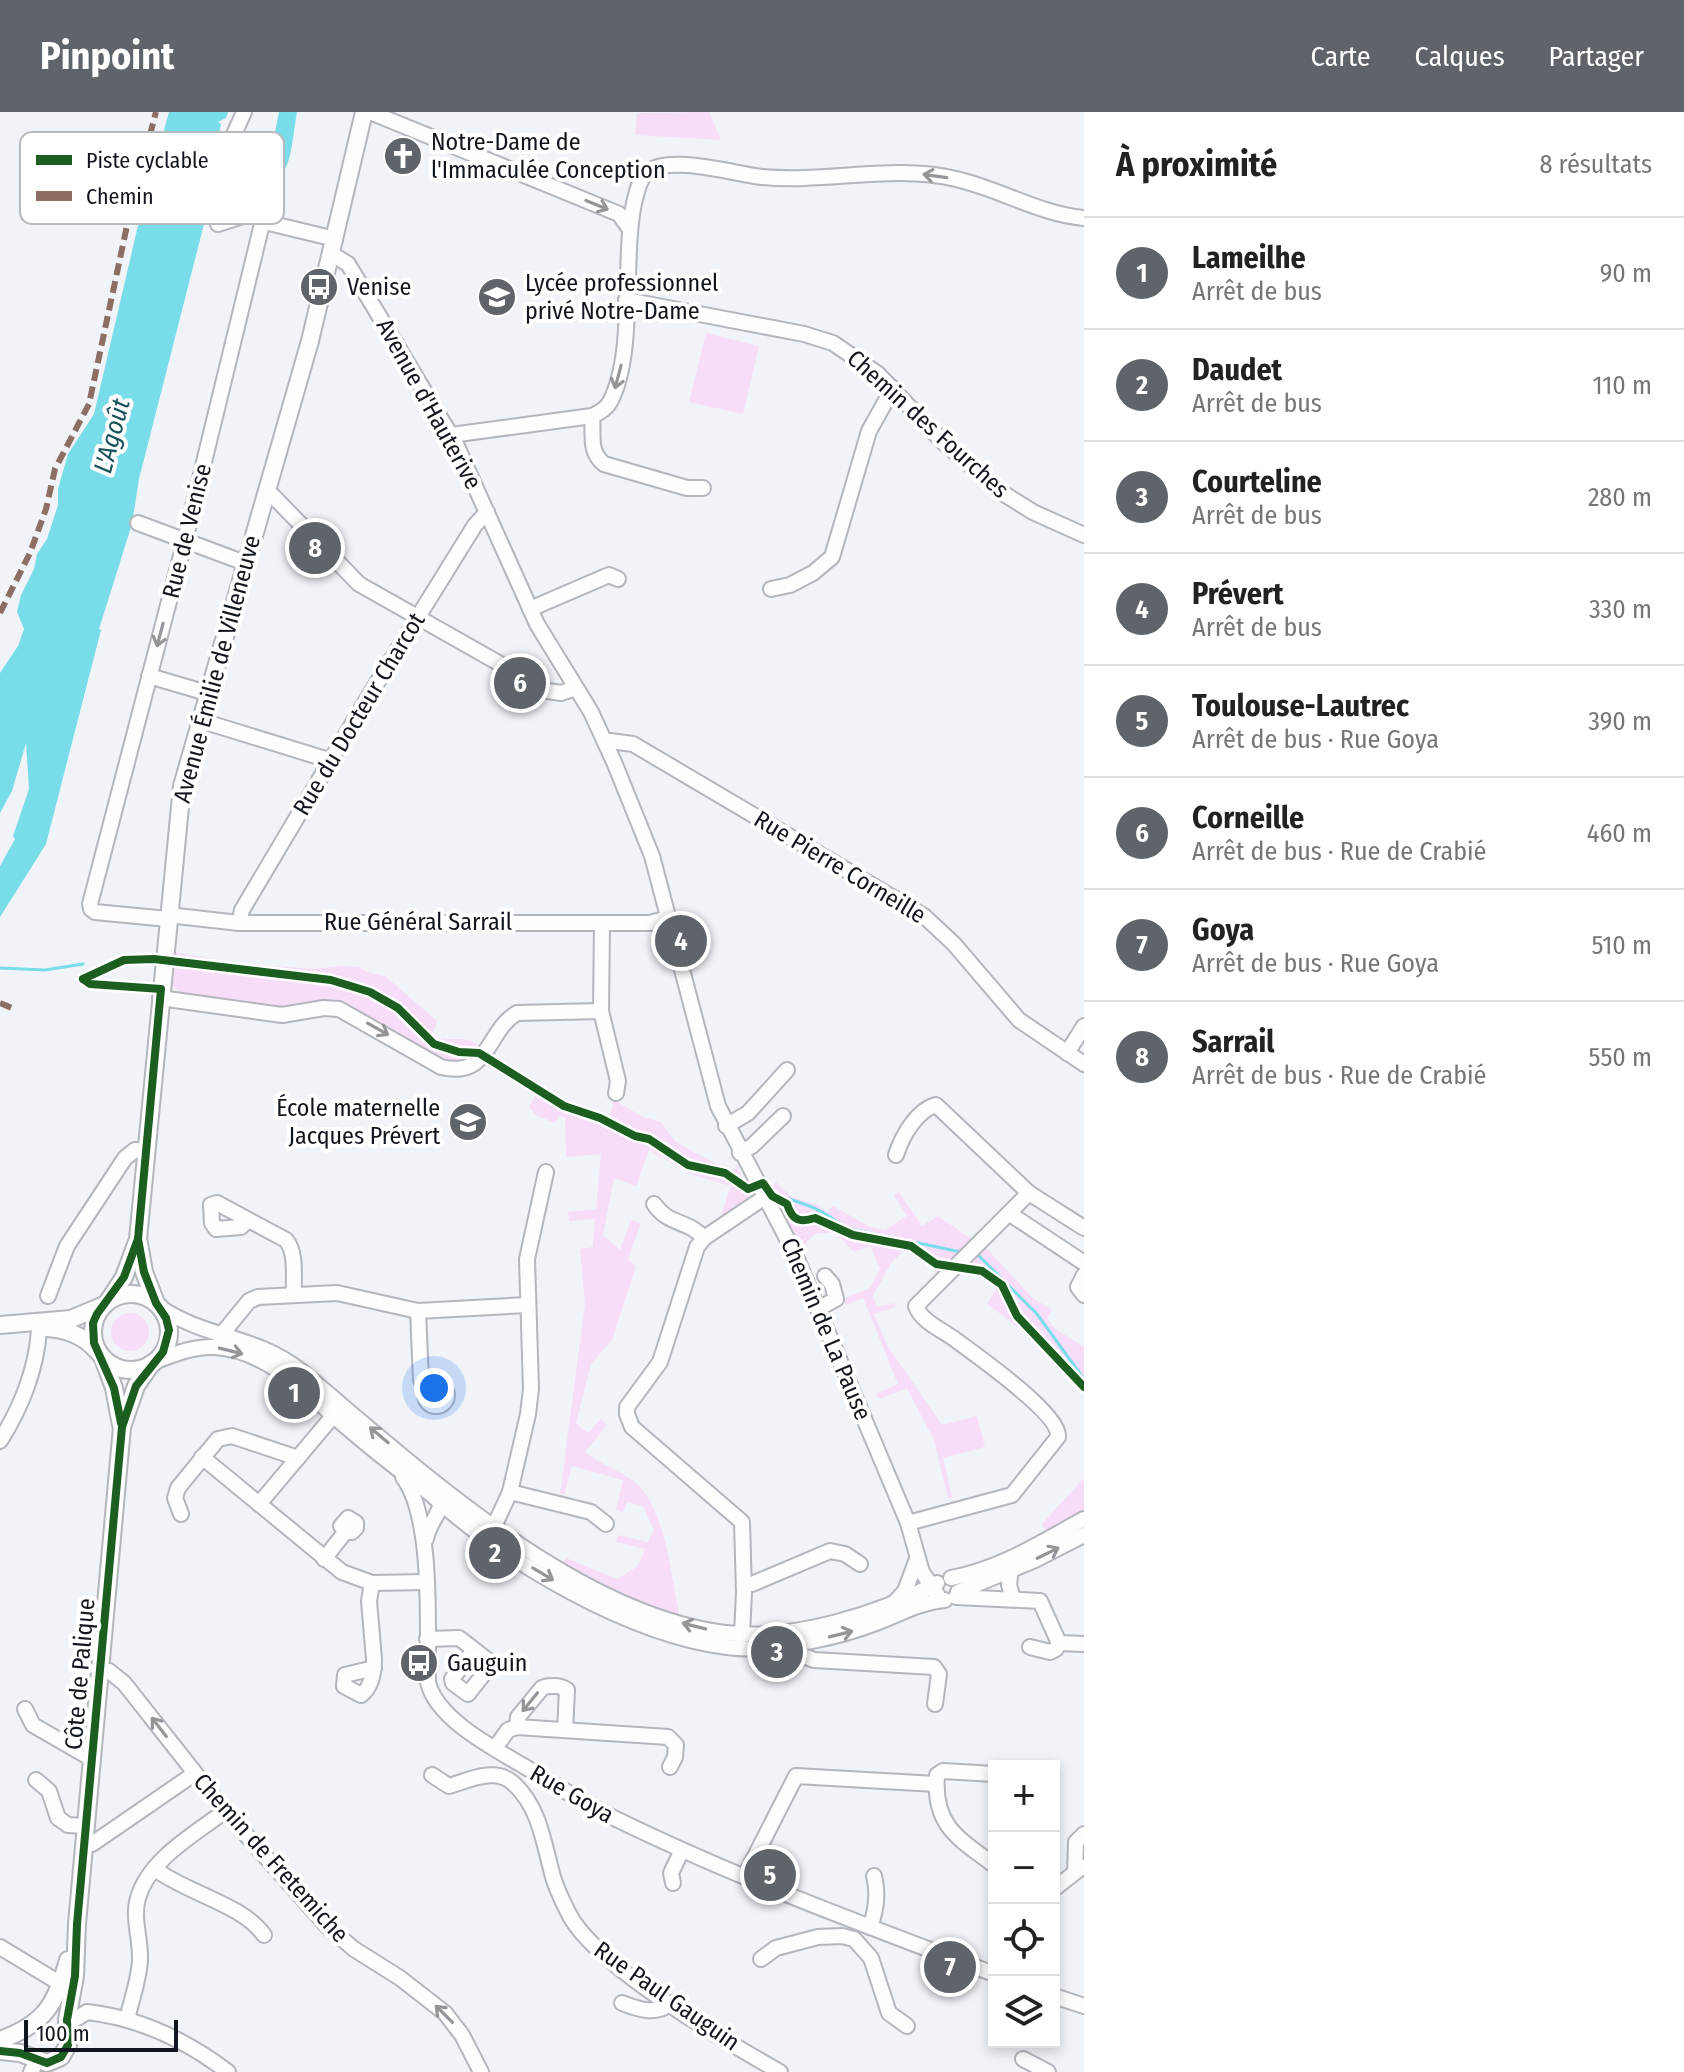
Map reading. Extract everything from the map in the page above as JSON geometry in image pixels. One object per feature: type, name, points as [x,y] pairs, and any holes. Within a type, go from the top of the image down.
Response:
[{"type":"main road","name":"Avenue Émilie de Villeneuve","points":[[106,1303],[124,1277],[138,1239],[180,797],[199,720],[310,341],[367,112]]},
{"type":"main road","name":"Avenue Émilie de Villeneuve","points":[[138,1239],[144,1272],[158,1306]]},
{"type":"main road","points":[[133,1293],[158,1306],[166,1318],[168,1341],[154,1362],[132,1370],[111,1365],[91,1343],[69,1332],[3,1325],[71,1319],[120,1295],[133,1293]]},
{"type":"main road","points":[[100,1355],[92,1333],[97,1314],[106,1303]]},
{"type":"main road","name":"Côte de Palique","points":[[100,1355],[114,1388],[122,1427]]},
{"type":"main road","name":"Côte de Palique","points":[[77,1924],[88,1838],[92,1756],[105,1671],[122,1427],[136,1386],[154,1362]]},
{"type":"main road","points":[[37,2065],[24,2046],[24,2039],[28,2028],[54,2003],[77,1924]]},
{"type":"main road","points":[[0,2051],[20,2053],[37,2065],[55,2061],[66,2038],[77,1952],[77,1924]]},
{"type":"main road","points":[[0,2040],[39,2020],[53,2020],[64,2028],[66,2038]]},
{"type":"street","points":[[235,132],[244,112]]},
{"type":"street","points":[[367,112],[619,214],[629,228]]},
{"type":"street","points":[[451,435],[592,416],[606,408],[623,355],[629,228],[642,180],[650,171],[669,165],[789,178],[917,174],[956,179],[1063,215],[1084,218]]},
{"type":"street","name":"Rue de Venise","points":[[91,909],[264,224]]},
{"type":"street","points":[[267,224],[333,246]]},
{"type":"street","name":"Avenue d'Hauterive","points":[[333,246],[348,264],[451,435],[548,645],[576,688],[606,744]]},
{"type":"street","name":"Chemin des Fourches","points":[[626,300],[824,340],[857,358],[893,388],[944,443],[1001,492],[1033,512],[1084,535]]},
{"type":"street","points":[[771,589],[790,585],[813,573],[832,557],[869,431],[893,388]]},
{"type":"street","points":[[592,416],[593,448],[604,464],[687,488],[703,488]]},
{"type":"street","points":[[266,494],[273,496],[354,580],[548,691],[561,693],[576,688]]},
{"type":"street","name":"Rue du Docteur Charcot","points":[[239,923],[246,904],[417,617],[483,513],[487,512]]},
{"type":"street","points":[[138,523],[245,563]]},
{"type":"street","points":[[530,609],[609,575],[618,579]]},
{"type":"street","points":[[149,676],[207,693]]},
{"type":"street","points":[[199,720],[332,761]]},
{"type":"street","name":"Rue Pierre Corneille","points":[[606,744],[610,741],[633,744],[924,916],[954,944],[1013,1015],[1084,1064]]},
{"type":"street","name":"Chemin de La Pause","points":[[606,744],[644,834],[705,1064],[726,1126],[789,1242],[908,1523],[922,1572],[948,1588]]},
{"type":"street","name":"Rue Général Sarrail","points":[[91,909],[95,912],[239,923],[602,924],[650,923],[668,918]]},
{"type":"street","points":[[602,924],[601,1011],[618,1081],[616,1093]]},
{"type":"street","points":[[160,998],[269,1014],[299,1014],[332,1008],[347,1012],[441,1067],[455,1069],[469,1066],[480,1059],[509,1019],[517,1013],[601,1011]]},
{"type":"street","points":[[1067,1053],[1084,1026]]},
{"type":"street","points":[[726,1126],[748,1113],[787,1070]]},
{"type":"street","points":[[896,1155],[903,1135],[929,1107],[936,1105],[1029,1193],[1084,1228]]},
{"type":"street","points":[[740,1153],[752,1146],[783,1116]]},
{"type":"street","points":[[48,1296],[67,1246],[125,1158],[135,1150],[146,1151]]},
{"type":"street","points":[[491,1533],[510,1492],[523,1447],[531,1389],[528,1249],[546,1172]]},
{"type":"street","points":[[908,1523],[1012,1495],[1058,1437],[1058,1430],[1051,1418],[1001,1374],[917,1310],[918,1301],[933,1290],[1029,1193]]},
{"type":"street","points":[[742,1634],[743,1527],[739,1518],[632,1427],[627,1414],[630,1401],[660,1362],[697,1247],[704,1238],[765,1197]]},
{"type":"street","points":[[654,1204],[662,1217],[691,1227],[704,1238]]},
{"type":"street","points":[[1010,1214],[1084,1263]]},
{"type":"street","points":[[248,1220],[290,1245],[294,1294]]},
{"type":"street","points":[[1084,1275],[1078,1287],[1084,1295]]},
{"type":"street","points":[[818,1309],[834,1301],[836,1296],[825,1276]]},
{"type":"street","points":[[222,1334],[253,1298],[294,1294],[337,1293],[418,1311],[527,1305]]},
{"type":"street","points":[[158,1306],[191,1325],[260,1345],[291,1363],[443,1501]]},
{"type":"street","points":[[418,1311],[421,1380],[427,1388]]},
{"type":"street","points":[[0,1441],[28,1381],[39,1329]]},
{"type":"street","points":[[154,1362],[199,1348],[233,1350],[258,1360],[281,1373],[395,1467],[582,1597],[649,1628],[682,1639],[728,1648],[800,1649],[863,1628],[924,1603],[975,1573],[1084,1519]]},
{"type":"street","points":[[259,1504],[333,1416]]},
{"type":"street","points":[[181,1514],[176,1493],[214,1441],[226,1436],[298,1458]]},
{"type":"street","points":[[202,1457],[342,1572],[372,1583],[426,1582]]},
{"type":"street","name":"Rue Goya","points":[[395,1467],[408,1483],[418,1508],[426,1582],[428,1682],[435,1702],[456,1721],[588,1805],[682,1850],[866,1926],[988,1972]]},
{"type":"street","points":[[510,1492],[591,1512],[606,1524]]},
{"type":"street","points":[[418,1508],[443,1501]]},
{"type":"street","name":"Rue Goya","points":[[424,1551],[429,1527],[443,1501]]},
{"type":"street","points":[[324,1559],[357,1531]]},
{"type":"street","points":[[491,1533],[615,1599],[684,1624],[742,1634],[793,1630],[892,1605],[1035,1560],[1084,1535]]},
{"type":"street","points":[[744,1584],[752,1584],[830,1551],[845,1554],[860,1564]]},
{"type":"street","points":[[892,1605],[905,1591],[918,1555]]},
{"type":"street","points":[[1011,1568],[1009,1585],[1013,1599]]},
{"type":"street","points":[[372,1583],[369,1601],[374,1668]]},
{"type":"street","points":[[948,1588],[984,1597],[1042,1603],[1059,1643]]},
{"type":"street","points":[[427,1639],[457,1638],[474,1650]]},
{"type":"street","points":[[1059,1643],[1084,1644]]},
{"type":"street","points":[[1030,1647],[1053,1652],[1059,1643]]},
{"type":"street","points":[[777,1671],[793,1663],[800,1649]]},
{"type":"street","points":[[800,1649],[814,1660],[934,1667],[939,1674],[935,1704]]},
{"type":"street","name":"Chemin de Fretemiche","points":[[105,1671],[124,1683],[225,1811],[335,1934],[445,2013],[462,2035],[481,2072]]},
{"type":"street","points":[[517,1727],[518,1717],[542,1688],[554,1687],[567,1690],[565,1730]]},
{"type":"street","points":[[25,1709],[33,1725],[92,1756]]},
{"type":"street","points":[[495,1748],[508,1730],[517,1727],[668,1737],[676,1745],[670,1767]]},
{"type":"street","points":[[432,1775],[449,1786],[484,1776],[507,1779],[517,1762]]},
{"type":"street","points":[[36,1780],[49,1791],[58,1818],[88,1838],[191,1776],[192,1769]]},
{"type":"street","points":[[988,1774],[943,1771],[937,1775],[936,1784],[938,1806],[945,1824],[988,1860]]},
{"type":"street","points":[[745,1876],[796,1776],[936,1784]]},
{"type":"street","name":"Rue Paul Gauguin","points":[[507,1779],[522,1793],[535,1815],[554,1880],[575,1925],[606,1957],[670,2003],[780,2072]]},
{"type":"street","points":[[127,2020],[139,1971],[137,1901],[155,1869],[171,1852],[225,1811]]},
{"type":"street","points":[[1060,1884],[1081,1867],[1076,1842],[1084,1834]]},
{"type":"street","points":[[673,1883],[671,1873],[682,1850]]},
{"type":"street","points":[[155,1869],[167,1879],[249,1918],[264,1935]]},
{"type":"street","points":[[854,1939],[874,1915],[874,1876]]},
{"type":"street","points":[[761,1959],[776,1948],[818,1937],[854,1939],[871,1958],[889,2013],[907,2026]]},
{"type":"street","points":[[0,1947],[61,1984]]},
{"type":"street","points":[[1060,1998],[1084,2006]]},
{"type":"street","points":[[1060,1999],[1084,2015]]},
{"type":"street","points":[[622,2003],[657,2010],[670,2003]]},
{"type":"street","points":[[64,2072],[66,2038],[74,2020],[87,2012],[127,2020],[183,2041],[228,2072]]},
{"type":"street","points":[[1023,2059],[1048,2072]]},
{"type":"shaded area","points":[[709,112],[721,140],[635,135],[637,113]]},
{"type":"shaded area","points":[[706,333],[759,346],[743,414],[689,402]]},
{"type":"shaded area","points":[[174,952],[209,958],[212,962],[315,969],[359,967],[385,976],[437,1021],[432,1036],[467,1040],[481,1046],[464,1059],[443,1060],[352,1009],[272,1007],[180,992],[171,984]]},
{"type":"shaded area","points":[[493,1055],[565,1104],[609,1119],[614,1100],[643,1117],[661,1122],[675,1141],[708,1160],[733,1170],[737,1166],[749,1195],[747,1200],[720,1218],[731,1186],[693,1175],[649,1150],[636,1186],[614,1178],[603,1235],[620,1250],[631,1220],[641,1223],[628,1259],[636,1266],[612,1340],[591,1364],[576,1423],[588,1433],[601,1419],[607,1425],[585,1452],[637,1484],[647,1495],[670,1562],[678,1617],[617,1594],[563,1564],[566,1558],[617,1579],[638,1566],[645,1549],[616,1542],[618,1535],[648,1542],[654,1530],[643,1506],[627,1502],[623,1512],[616,1510],[623,1480],[572,1466],[564,1495],[560,1494],[585,1304],[580,1249],[593,1247],[595,1219],[569,1221],[568,1212],[596,1209],[601,1154],[566,1157],[565,1117],[559,1116],[555,1123],[536,1115],[529,1107],[536,1094],[488,1063]]},
{"type":"shaded area","points":[[776,1182],[790,1196],[818,1205],[827,1212],[833,1206],[870,1227],[885,1230],[907,1216],[894,1195],[899,1192],[922,1226],[938,1216],[971,1239],[937,1273],[915,1251],[902,1252],[891,1263],[873,1296],[877,1307],[895,1303],[896,1307],[874,1314],[887,1345],[942,1425],[977,1416],[985,1447],[943,1458],[952,1497],[948,1498],[934,1440],[907,1388],[879,1399],[876,1394],[898,1384],[863,1298],[846,1305],[843,1299],[870,1288],[880,1269],[870,1246],[854,1252],[835,1232],[814,1234],[801,1249],[773,1198],[771,1188]]},
{"type":"shaded area","points":[[986,1248],[1033,1298],[1052,1310],[1047,1318],[1054,1328],[1084,1347],[1084,1393],[1033,1338],[987,1304],[997,1288],[983,1274],[964,1272]]},
{"type":"shaded area","points":[[130,1313],[144,1318],[149,1332],[144,1346],[130,1351],[116,1346],[111,1332],[116,1318]]},
{"type":"shaded area","points":[[1084,1478],[1084,1513],[1047,1533],[1042,1524]]},
{"type":"water","points":[[169,112],[228,112],[226,118],[218,122],[221,124],[219,132],[163,132]]},
{"type":"water","points":[[279,112],[297,112],[292,143],[284,171],[284,132],[275,132]]},
{"type":"water","name":"L'Agoût","points":[[138,224],[204,224],[139,479],[132,524],[99,629],[46,844],[0,917],[0,866],[15,839],[13,836],[29,789],[26,743],[12,791],[0,813],[0,673],[18,646],[24,629],[17,612],[21,595],[34,569],[37,554],[47,539],[58,505],[58,489],[68,454],[94,414]]},
{"type":"waterway","points":[[0,968],[45,970],[83,964]]},
{"type":"waterway","points":[[780,1196],[805,1204],[842,1227],[961,1252]]},
{"type":"waterway","points":[[978,1255],[1037,1314],[1084,1379]]},
{"type":"marked path","points":[[151,132],[156,112]]},
{"type":"marked path","points":[[0,613],[30,553],[46,509],[55,469],[89,404],[127,224]]},
{"type":"marked path","points":[[0,1003],[12,1008]]},
{"type":"cycle path","points":[[83,979],[124,960],[154,959],[331,980],[370,992],[398,1008],[434,1044],[459,1052],[479,1053],[564,1106],[649,1139],[688,1165],[725,1173],[748,1189],[763,1183],[772,1196],[787,1204],[797,1219],[815,1218],[853,1235],[911,1246],[936,1264],[982,1271],[1002,1285],[1017,1316],[1084,1387]]},
{"type":"cycle path","points":[[83,979],[90,984],[161,989],[138,1239],[124,1277],[93,1323],[94,1343],[114,1388],[121,1423]]},
{"type":"cycle path","points":[[0,2051],[20,2053],[47,2063],[61,2057],[68,2045],[67,2020],[75,1976],[77,1924],[122,1427],[136,1386],[163,1352],[169,1330],[144,1272],[138,1239]]},
{"type":"place","name":"Notre-Dame de l'Immaculée Conception","points":[[403,156]]},
{"type":"place","name":"Venise","points":[[319,287]]},
{"type":"place","name":"Lycée professionnel privé Notre-Dame","points":[[497,297]]},
{"type":"place","name":"Sarrail","points":[[315,548]]},
{"type":"place","name":"Corneille","points":[[520,683]]},
{"type":"place","name":"Prévert","points":[[681,941]]},
{"type":"place","name":"École maternelle Jacques Prévert","points":[[468,1122]]},
{"type":"place","name":"Lameilhe","points":[[294,1393]]},
{"type":"place","name":"Daudet","points":[[495,1553]]},
{"type":"place","name":"Courteline","points":[[777,1652]]},
{"type":"place","name":"Gauguin","points":[[419,1663]]},
{"type":"place","name":"Toulouse-Lautrec","points":[[770,1875]]},
{"type":"place","name":"Goya","points":[[950,1967]]}]
